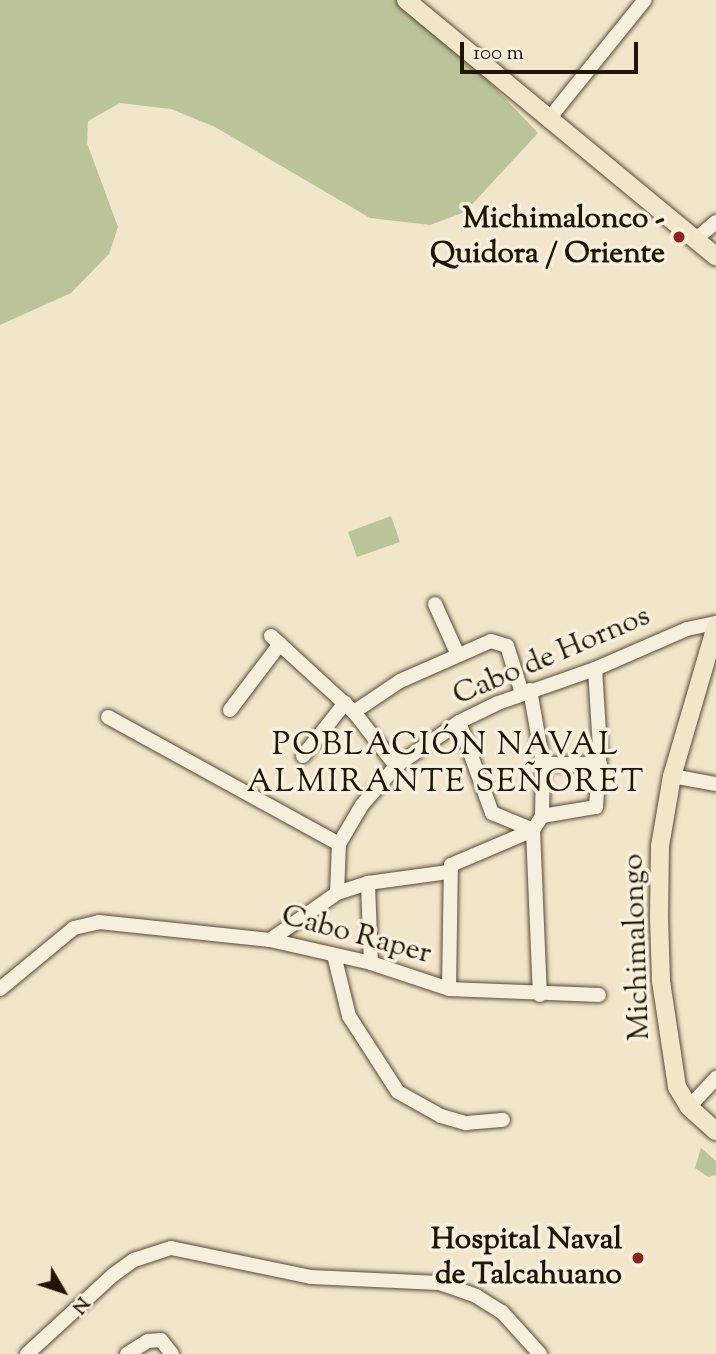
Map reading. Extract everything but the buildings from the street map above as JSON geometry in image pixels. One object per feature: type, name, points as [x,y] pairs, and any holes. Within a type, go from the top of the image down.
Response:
[{"type":"main road","points":[[406,0],[548,120],[716,256]]},
{"type":"main road","name":"Michimalongo","points":[[716,624],[672,776],[660,846],[661,981],[677,1087],[689,1107],[716,1131]]},
{"type":"street","points":[[548,120],[645,0]]},
{"type":"street","points":[[696,238],[716,222]]},
{"type":"street","points":[[435,604],[457,653]]},
{"type":"street","name":"Cabo de Hornos","points":[[337,892],[339,844],[362,805],[396,765],[459,722],[526,692],[595,669],[675,633],[716,624]]},
{"type":"street","points":[[230,710],[276,640],[349,708],[396,765]]},
{"type":"street","points":[[303,756],[349,708],[457,653],[500,641],[507,646],[526,692],[543,764],[542,816],[533,830],[540,996]]},
{"type":"street","points":[[542,816],[596,807],[600,764],[595,669]]},
{"type":"street","points":[[108,718],[339,844]]},
{"type":"street","points":[[459,722],[492,813],[533,830]]},
{"type":"street","points":[[543,764],[600,764]]},
{"type":"street","points":[[672,776],[716,784]]},
{"type":"street","points":[[449,989],[448,872],[458,859],[533,830]]},
{"type":"street","points":[[270,940],[337,892],[368,883],[448,872]]},
{"type":"street","points":[[368,883],[371,963]]},
{"type":"street","name":"Cabo Raper","points":[[0,989],[74,929],[99,922],[270,940],[371,963],[449,989],[540,996],[599,995]]},
{"type":"street","points":[[334,956],[349,1016],[398,1092],[453,1120],[503,1120]]},
{"type":"street","points":[[689,1107],[716,1078]]},
{"type":"street","points":[[27,1354],[113,1275],[134,1261],[171,1248],[311,1277],[439,1283],[476,1296],[502,1312],[540,1354]]},
{"type":"street","points":[[127,1354],[161,1340],[172,1354]]},
{"type":"green space","points":[[0,0],[405,0],[434,24],[538,133],[465,212],[430,225],[370,218],[215,127],[171,109],[120,103],[88,121],[87,143],[118,227],[109,254],[71,293],[0,325]]},
{"type":"green space","points":[[391,516],[400,542],[357,557],[348,532]]},
{"type":"green space","points":[[701,1148],[716,1161],[716,1175],[708,1177],[695,1168]]},
{"type":"place","name":"Michimalonco - Quidora / Oriente","points":[[679,237]]},
{"type":"place","name":"Hospital Naval de Talcahuano","points":[[638,1258]]},
{"type":"district","name":"POBLACIÓN NAVAL ALMIRANTE SEÑORET","points":[[446,766]]}]
